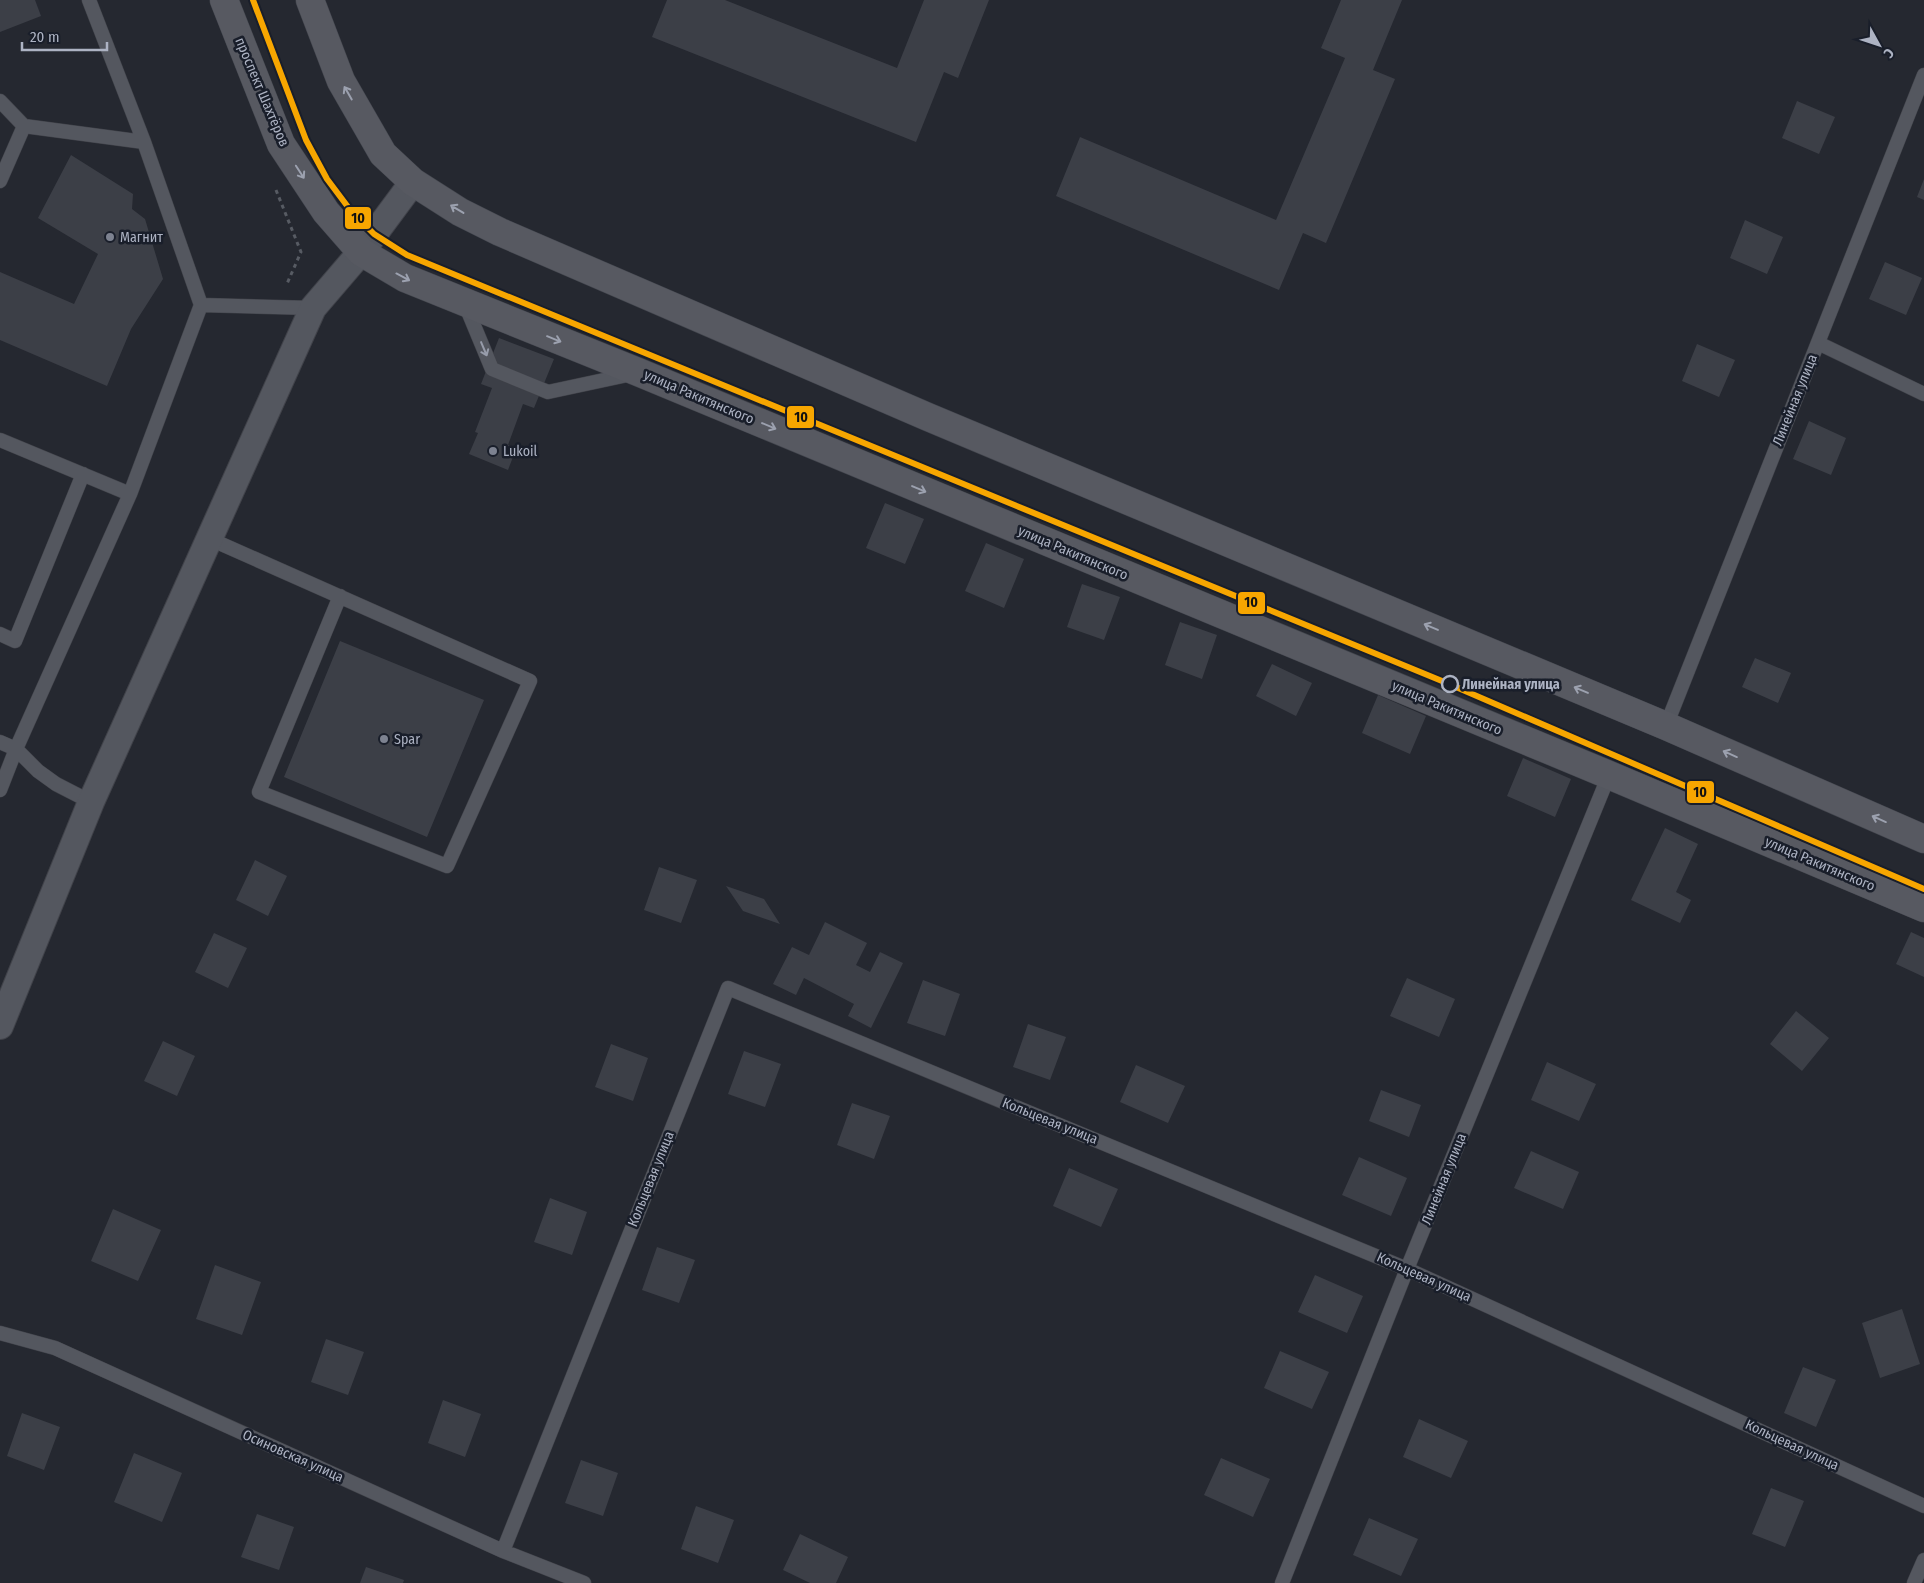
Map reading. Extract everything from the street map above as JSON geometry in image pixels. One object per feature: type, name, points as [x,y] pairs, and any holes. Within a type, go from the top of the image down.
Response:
[{"type":"main road","name":"проспект Шахтёров","points":[[224,0],[281,144],[326,212],[362,252]]},
{"type":"main road","points":[[310,0],[341,81],[383,154],[413,182],[460,212],[500,232],[937,421],[1666,726],[1924,839]]},
{"type":"main road","name":"улица Ракитянского","points":[[362,252],[405,278],[465,304],[638,372],[1609,775],[1924,908]]},
{"type":"street","points":[[0,1026],[91,802],[313,308],[362,252],[413,182]]},
{"type":"lane","points":[[0,790],[16,749],[130,494],[202,305],[144,142],[89,0]]},
{"type":"lane","name":"Линейная улица","points":[[1666,726],[1924,75]]},
{"type":"lane","points":[[0,101],[24,126],[144,142]]},
{"type":"lane","points":[[0,181],[24,126]]},
{"type":"lane","points":[[465,304],[492,369],[548,392],[638,372]]},
{"type":"lane","points":[[202,305],[313,308]]},
{"type":"lane","points":[[1818,343],[1924,394]]},
{"type":"lane","points":[[0,440],[130,494]]},
{"type":"lane","points":[[0,634],[14,641],[82,474]]},
{"type":"lane","points":[[210,539],[340,596],[530,680],[447,866],[259,792],[340,596]]},
{"type":"lane","points":[[0,742],[16,749],[38,771],[56,784],[91,802]]},
{"type":"lane","name":"Линейная улица","points":[[1282,1583],[1407,1268],[1609,775]]},
{"type":"lane","name":"Кольцевая улица","points":[[503,1551],[728,988],[1407,1268],[1924,1506]]},
{"type":"lane","name":"Осиновская улица","points":[[0,1333],[54,1348],[503,1551],[584,1583]]},
{"type":"lane","points":[[1914,1583],[1924,1560]]},
{"type":"building","points":[[0,0],[35,0],[41,16],[0,32]]},
{"type":"building","points":[[667,0],[725,0],[897,68],[924,0],[989,0],[958,78],[944,72],[916,142],[652,37]]},
{"type":"building","points":[[1341,0],[1402,0],[1373,70],[1395,79],[1326,243],[1303,233],[1279,290],[1056,196],[1080,137],[1276,220],[1345,58],[1321,48]]},
{"type":"building","points":[[1797,101],[1835,117],[1819,154],[1782,138]]},
{"type":"building","points":[[71,155],[133,194],[132,209],[145,219],[163,279],[131,329],[107,386],[0,340],[0,272],[74,304],[98,254],[38,218]]},
{"type":"building","points":[[1924,179],[1924,200],[1917,197]]},
{"type":"building","points":[[1745,220],[1783,237],[1767,274],[1730,258]]},
{"type":"building","points":[[1885,262],[1922,278],[1906,315],[1869,299]]},
{"type":"building","points":[[499,338],[554,359],[534,408],[523,404],[508,445],[516,449],[508,470],[469,454],[478,433],[475,432],[492,388],[481,384]]},
{"type":"building","points":[[1697,344],[1735,360],[1719,397],[1682,381]]},
{"type":"building","points":[[1809,421],[1846,438],[1831,475],[1793,459]]},
{"type":"building","points":[[885,503],[924,519],[905,564],[866,548]]},
{"type":"building","points":[[986,543],[1024,559],[1004,608],[965,591]]},
{"type":"building","points":[[1082,584],[1120,597],[1104,640],[1067,627]]},
{"type":"building","points":[[1180,622],[1217,635],[1202,679],[1165,665]]},
{"type":"building","name":"Spar","points":[[340,641],[484,700],[427,837],[284,777]]},
{"type":"building","points":[[1755,658],[1791,673],[1778,703],[1742,687]]},
{"type":"building","points":[[1272,664],[1312,683],[1296,716],[1256,696]]},
{"type":"building","points":[[1378,695],[1426,716],[1410,754],[1362,733]]},
{"type":"building","points":[[1523,758],[1571,779],[1555,817],[1507,796]]},
{"type":"building","points":[[1665,828],[1698,844],[1676,892],[1691,900],[1680,923],[1631,900]]},
{"type":"building","points":[[255,860],[287,876],[268,916],[236,900]]},
{"type":"building","points":[[659,867],[697,880],[681,923],[644,910]]},
{"type":"building","points":[[726,886],[764,899],[780,924],[743,911]]},
{"type":"building","points":[[825,922],[867,943],[856,965],[870,972],[880,952],[903,963],[871,1028],[848,1016],[854,1004],[804,978],[796,995],[773,984],[792,947],[809,955]]},
{"type":"building","points":[[1911,932],[1924,938],[1924,977],[1896,964]]},
{"type":"building","points":[[214,933],[247,948],[228,988],[195,972]]},
{"type":"building","points":[[1407,978],[1455,999],[1439,1037],[1390,1016]]},
{"type":"building","points":[[923,980],[960,994],[945,1036],[907,1023]]},
{"type":"building","points":[[1796,1011],[1829,1038],[1802,1071],[1770,1044]]},
{"type":"building","points":[[1028,1024],[1066,1037],[1050,1080],[1013,1067]]},
{"type":"building","points":[[163,1041],[195,1056],[177,1096],[144,1081]]},
{"type":"building","points":[[611,1044],[648,1058],[633,1101],[595,1087]]},
{"type":"building","points":[[744,1051],[781,1064],[765,1107],[728,1094]]},
{"type":"building","points":[[1547,1062],[1596,1084],[1579,1121],[1531,1100]]},
{"type":"building","points":[[1136,1065],[1185,1086],[1168,1123],[1120,1102]]},
{"type":"building","points":[[1381,1090],[1421,1105],[1409,1137],[1369,1121]]},
{"type":"building","points":[[852,1103],[890,1116],[874,1159],[837,1145]]},
{"type":"building","points":[[1531,1151],[1579,1172],[1563,1209],[1514,1188]]},
{"type":"building","points":[[1359,1157],[1407,1178],[1391,1216],[1342,1195]]},
{"type":"building","points":[[1069,1168],[1118,1189],[1101,1227],[1053,1206]]},
{"type":"building","points":[[550,1198],[587,1212],[572,1255],[534,1242]]},
{"type":"building","points":[[113,1209],[161,1230],[138,1281],[91,1261]]},
{"type":"building","points":[[657,1247],[695,1260],[679,1303],[642,1290]]},
{"type":"building","points":[[215,1265],[261,1282],[242,1335],[196,1319]]},
{"type":"building","points":[[1315,1275],[1363,1296],[1347,1333],[1298,1312]]},
{"type":"building","points":[[1902,1309],[1920,1364],[1880,1378],[1862,1323]]},
{"type":"building","points":[[326,1339],[364,1352],[348,1395],[311,1382]]},
{"type":"building","points":[[1280,1351],[1329,1372],[1312,1409],[1264,1388]]},
{"type":"building","points":[[1803,1367],[1836,1380],[1816,1427],[1784,1413]]},
{"type":"building","points":[[443,1400],[481,1414],[465,1457],[428,1443]]},
{"type":"building","points":[[22,1413],[60,1427],[44,1470],[7,1456]]},
{"type":"building","points":[[1419,1419],[1468,1441],[1451,1478],[1403,1457]]},
{"type":"building","points":[[134,1453],[182,1473],[162,1522],[114,1502]]},
{"type":"building","points":[[1221,1458],[1270,1479],[1253,1517],[1204,1495]]},
{"type":"building","points":[[581,1460],[618,1473],[603,1516],[565,1503]]},
{"type":"building","points":[[1771,1488],[1804,1501],[1785,1547],[1752,1534]]},
{"type":"building","points":[[696,1506],[734,1520],[718,1563],[681,1549]]},
{"type":"building","points":[[257,1514],[294,1527],[279,1570],[241,1557]]},
{"type":"building","points":[[1369,1518],[1418,1539],[1401,1576],[1353,1555]]},
{"type":"building","points":[[800,1534],[848,1557],[836,1583],[810,1583],[783,1570]]},
{"type":"building","points":[[366,1567],[404,1580],[403,1583],[360,1583]]},
{"type":"transit line","name":"10","points":[[253,0],[306,140],[327,179],[351,211],[374,234],[407,255],[1442,681],[1924,889]]},
{"type":"place","name":"Магнит","points":[[110,237]]},
{"type":"place","name":"Lukoil","points":[[493,451]]},
{"type":"place","name":"Линейная улица","points":[[1450,684]]},
{"type":"place","name":"Spar","points":[[384,739]]}]
